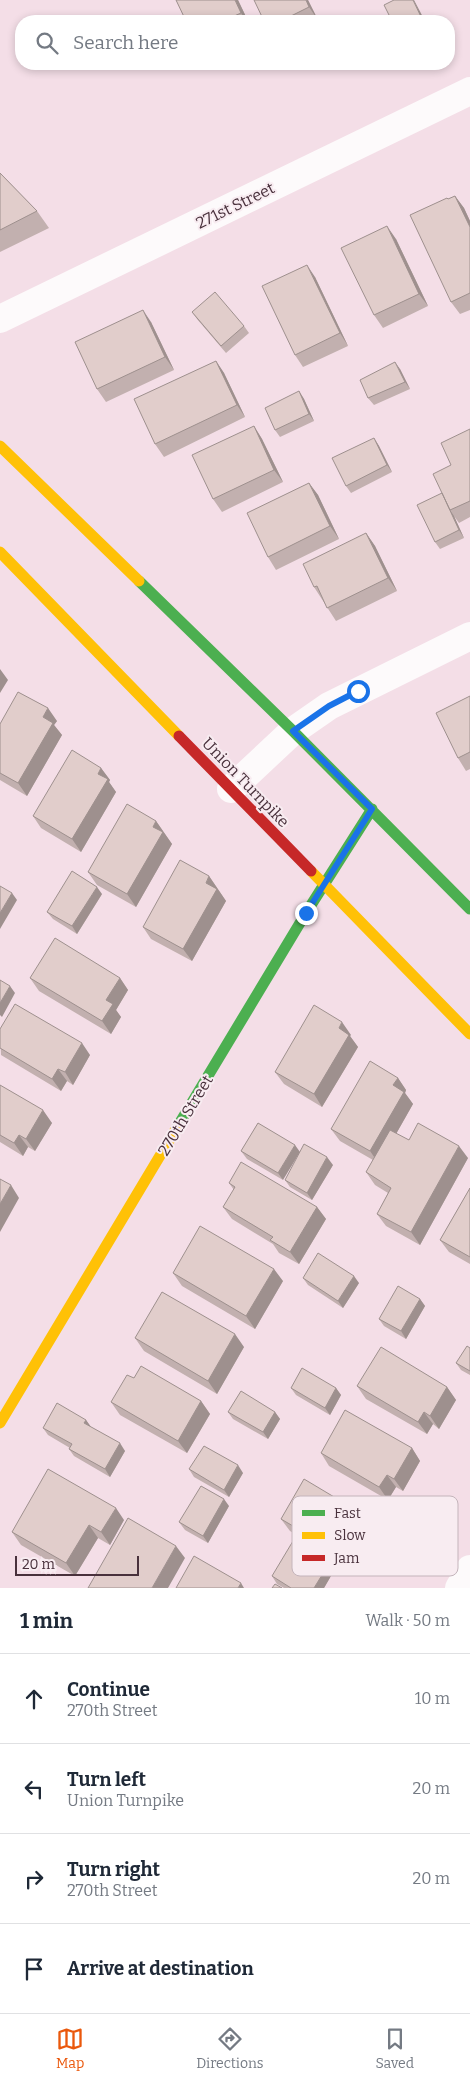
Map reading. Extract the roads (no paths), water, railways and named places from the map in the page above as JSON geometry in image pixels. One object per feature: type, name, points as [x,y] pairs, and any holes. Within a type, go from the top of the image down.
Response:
[{"type":"main road","points":[[3,456],[293,731],[470,909]]},
{"type":"main road","name":"Union Turnpike","points":[[0,552],[470,1034]]},
{"type":"main road","name":"270th Street","points":[[0,1423],[324,884],[372,809]]},
{"type":"street","name":"271st Street","points":[[0,319],[470,91]]},
{"type":"street","points":[[231,789],[293,731],[329,706],[470,636]]},
{"type":"street","points":[[459,1588],[470,1569]]}]
